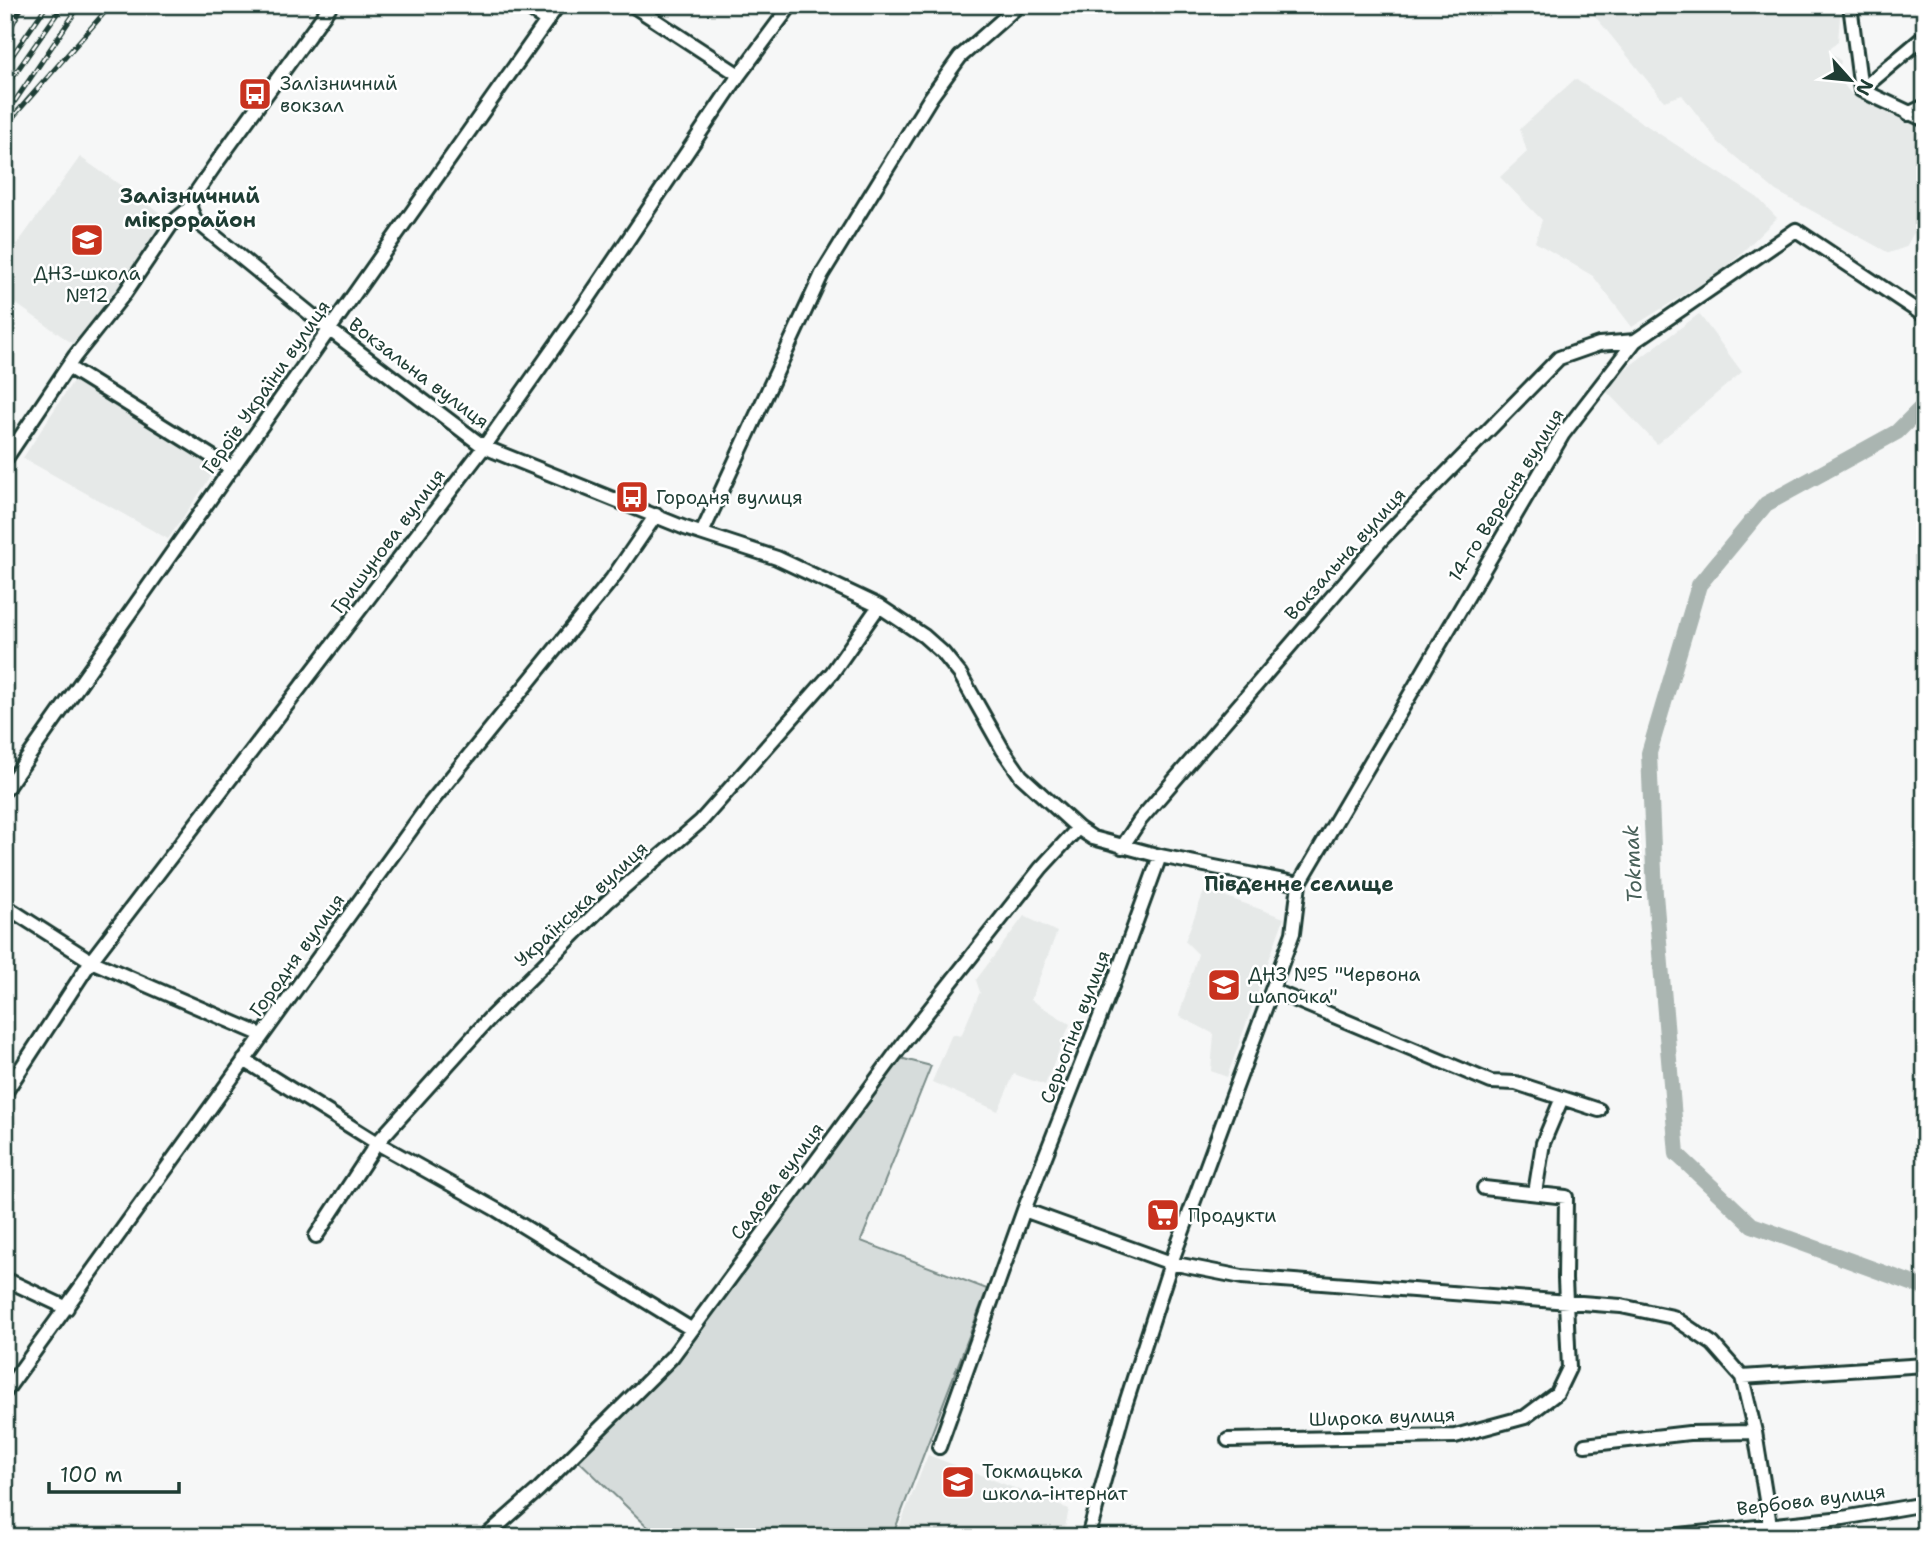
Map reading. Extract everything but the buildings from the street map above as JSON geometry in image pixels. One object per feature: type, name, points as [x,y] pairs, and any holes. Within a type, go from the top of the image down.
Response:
[{"type":"street","points":[[5,460],[68,367],[125,293],[173,222],[190,208],[191,200],[331,5]]},
{"type":"street","points":[[523,5],[547,21]]},
{"type":"street","name":"Героїв України вулиця","points":[[5,790],[558,5]]},
{"type":"street","points":[[632,5],[739,75]]},
{"type":"street","name":"Гришунова вулиця","points":[[5,1093],[91,961],[485,447],[739,75],[791,5]]},
{"type":"street","points":[[702,533],[822,274],[931,97],[960,57],[1019,5]]},
{"type":"street","points":[[1850,5],[1861,90]]},
{"type":"street","points":[[1861,90],[1925,36]]},
{"type":"street","points":[[1861,90],[1925,120]]},
{"type":"street","points":[[1908,114],[1925,106]]},
{"type":"street","name":"Вокзальна вулиця","points":[[190,208],[195,220],[330,330],[485,447],[702,533],[777,558],[879,606],[924,636],[943,653],[960,674],[1003,750],[1021,776],[1078,828],[1093,838],[1160,856],[1299,884]]},
{"type":"street","name":"14-го Вересня вулиця","points":[[1088,1537],[1123,1412],[1171,1263],[1293,933],[1299,884],[1563,434],[1635,341],[1796,230],[1925,316]]},
{"type":"street","name":"Вокзальна вулиця","points":[[1122,847],[1139,820],[1382,539],[1532,384],[1559,358],[1599,344],[1635,341]]},
{"type":"street","points":[[68,367],[232,468]]},
{"type":"street","name":"Городня вулиця","points":[[5,1392],[428,806],[612,579],[656,515]]},
{"type":"street","name":"Українська вулиця","points":[[316,1236],[377,1143],[488,1020],[607,902],[701,821],[832,673],[879,606]]},
{"type":"street","name":"Садова вулиця","points":[[485,1537],[538,1490],[671,1357],[915,1027],[1041,868],[1078,828]]},
{"type":"street","name":"Серьогіна вулиця","points":[[939,1447],[1024,1210],[1160,856]]},
{"type":"street","points":[[5,906],[91,961],[262,1035]]},
{"type":"street","points":[[1272,990],[1490,1082],[1516,1083],[1600,1110]]},
{"type":"street","points":[[244,1060],[377,1143],[497,1210],[691,1329]]},
{"type":"street","points":[[1535,1193],[1543,1143],[1562,1098]]},
{"type":"street","name":"Широка вулиця","points":[[1228,1440],[1455,1436],[1525,1417],[1557,1393],[1569,1368],[1566,1197],[1484,1188]]},
{"type":"street","points":[[1024,1210],[1171,1263],[1242,1277],[1621,1306],[1673,1317],[1713,1344],[1742,1377],[1755,1432],[1772,1531]]},
{"type":"street","points":[[5,1279],[67,1308]]},
{"type":"street","points":[[1742,1377],[1925,1365]]},
{"type":"street","points":[[1585,1445],[1689,1433],[1755,1432]]},
{"type":"street","name":"Вербова вулиця","points":[[1660,1537],[1772,1531],[1925,1504]]},
{"type":"shaded area","points":[[1588,5],[1841,5],[1838,41],[1828,51],[1841,61],[1837,76],[1852,95],[1925,125],[1925,212],[1906,247],[1889,253],[1776,191],[1719,143],[1682,95],[1664,101]]},
{"type":"shaded area","points":[[1575,79],[1758,198],[1777,218],[1724,270],[1632,327],[1593,276],[1535,242],[1542,220],[1500,177],[1527,152],[1520,129]]},
{"type":"shaded area","name":"ДНЗ-школа №12","points":[[80,157],[169,219],[76,346],[5,296],[5,261]]},
{"type":"shaded area","points":[[1699,314],[1742,372],[1657,444],[1606,391],[1623,371]]},
{"type":"shaded area","points":[[75,378],[219,465],[168,539],[23,458]]},
{"type":"shaded area","name":"ДНЗ №5 \"Червона шапочка\"","points":[[1205,889],[1284,918],[1227,1077],[1211,1071],[1214,1034],[1179,1016],[1198,954],[1185,941]]},
{"type":"shaded area","points":[[1024,916],[1057,932],[1031,1000],[1070,1024],[1045,1085],[1014,1074],[998,1111],[932,1082],[952,1034],[961,1036],[980,992],[976,980]]},
{"type":"shaded area","points":[[900,1058],[931,1066],[861,1241],[987,1289],[892,1537],[650,1537],[653,1532],[577,1459],[676,1360]]},
{"type":"shaded area","name":"Токмацька школа-інтернат","points":[[928,1455],[1069,1509],[1063,1537],[895,1537]]},
{"type":"waterway","name":"Tokmak","points":[[1925,404],[1897,432],[1766,504],[1699,585],[1649,753],[1655,894],[1677,1154],[1752,1225],[1925,1288]]},
{"type":"railway","points":[[5,38],[23,5]]},
{"type":"railway","points":[[5,66],[47,5]]},
{"type":"railway","points":[[5,88],[63,5]]},
{"type":"railway","points":[[15,101],[80,5]]},
{"type":"railway","points":[[5,126],[111,5]]},
{"type":"place","name":"Залізничний вокзал","points":[[255,94]]},
{"type":"place","name":"ДНЗ-школа №12","points":[[87,240]]},
{"type":"place","name":"Городня вулиця","points":[[632,497]]},
{"type":"place","name":"ДНЗ №5 \"Червона шапочка\"","points":[[1224,985]]},
{"type":"place","name":"Продукти","points":[[1163,1215]]},
{"type":"place","name":"Токмацька школа-інтернат","points":[[958,1482]]},
{"type":"district","name":"Залізничний мікрорайон","points":[[190,208]]},
{"type":"district","name":"Південне селище","points":[[1299,884]]}]
